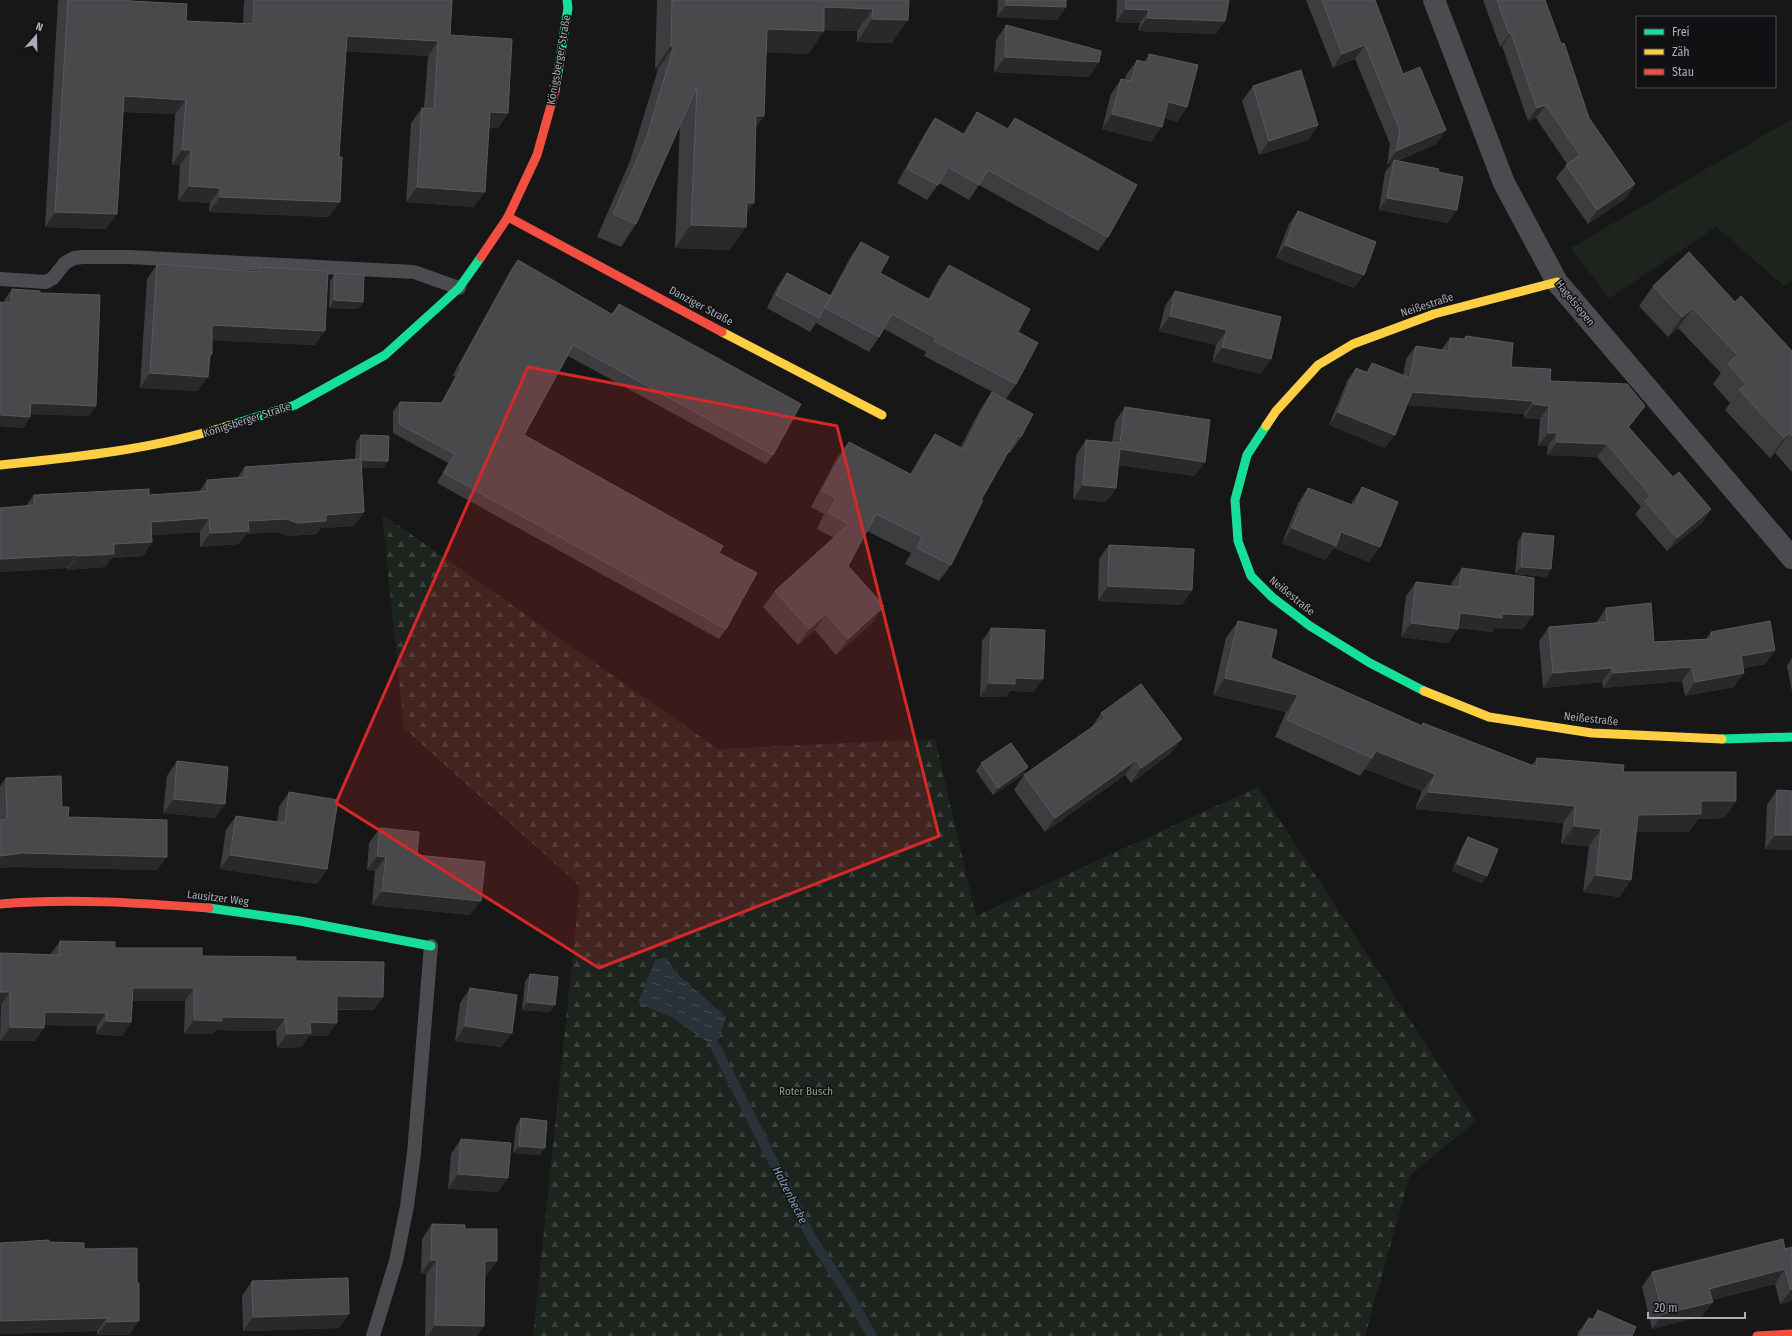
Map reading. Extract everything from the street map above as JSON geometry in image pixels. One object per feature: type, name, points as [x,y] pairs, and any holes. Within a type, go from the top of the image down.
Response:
[{"type":"street","name":"Königsberger Straße","points":[[0,465],[97,455],[203,434],[295,405],[384,355],[459,288],[508,217],[537,154],[555,94],[568,8],[567,0]]},
{"type":"street","name":"Hagelsiepen","points":[[1434,0],[1504,183],[1556,282],[1792,558]]},
{"type":"street","name":"Danziger Straße","points":[[508,217],[837,393],[882,415]]},
{"type":"street","name":"Neißestraße","points":[[1556,282],[1430,316],[1353,344],[1318,365],[1276,411],[1247,455],[1235,500],[1238,540],[1251,576],[1272,597],[1310,626],[1370,664],[1432,695],[1489,717],[1592,733],[1736,740],[1792,737]]},
{"type":"street","name":"Lausitzer Weg","points":[[0,904],[24,902],[120,902],[212,908],[300,922],[431,946]]},
{"type":"street","points":[[1757,1336],[1792,1334]]},
{"type":"lane","points":[[0,279],[46,282],[53,278],[65,263],[74,258],[129,257],[414,272],[459,288]]},
{"type":"lane","points":[[373,1336],[396,1260],[407,1206],[414,1154],[431,946]]},
{"type":"highlighted area","points":[[528,367],[837,426],[939,836],[599,968],[336,803]]},
{"type":"green space","points":[[1792,119],[1792,280],[1784,286],[1716,227],[1609,298],[1571,248]]},
{"type":"green space","name":"Roter Busch","points":[[382,514],[718,749],[935,739],[976,916],[1258,787],[1476,1121],[1410,1175],[1365,1336],[533,1336],[580,886],[404,728]]},
{"type":"water","points":[[666,957],[677,974],[726,1017],[716,1048],[673,1018],[638,1003],[655,960]]},
{"type":"building","points":[[68,0],[130,0],[187,4],[186,21],[253,24],[254,0],[452,0],[450,35],[512,39],[508,113],[490,112],[485,192],[417,187],[422,108],[434,109],[438,41],[347,36],[339,157],[342,157],[340,202],[220,197],[220,188],[189,186],[191,150],[182,150],[186,100],[124,96],[117,214],[55,212]]},
{"type":"building","points":[[672,0],[909,0],[908,20],[872,19],[873,9],[824,7],[824,31],[767,29],[764,116],[756,116],[754,203],[747,203],[746,227],[691,225],[697,87],[636,224],[613,214],[646,139],[674,46],[671,46]]},
{"type":"building","points":[[1006,0],[1066,0],[1066,7],[1006,5]]},
{"type":"building","points":[[1126,0],[1229,0],[1225,21],[1147,18],[1149,10],[1125,9]]},
{"type":"building","points":[[1322,0],[1375,0],[1403,74],[1420,67],[1446,130],[1396,151],[1400,130],[1365,45],[1342,54]]},
{"type":"building","points":[[1497,0],[1545,0],[1561,44],[1564,43],[1589,118],[1635,184],[1597,210],[1566,165],[1580,155],[1546,105],[1537,108],[1511,33],[1509,34]]},
{"type":"building","points":[[1006,25],[1101,51],[1099,62],[1005,57]]},
{"type":"building","points":[[1149,54],[1198,65],[1187,107],[1168,102],[1162,127],[1112,114],[1121,79],[1131,81],[1137,60],[1149,63]]},
{"type":"building","points":[[1301,70],[1318,125],[1269,141],[1253,86]]},
{"type":"building","points":[[977,112],[1008,129],[1015,118],[1137,185],[1108,237],[988,170],[979,185],[948,167],[938,185],[907,169],[935,118],[965,135]]},
{"type":"building","points":[[1394,160],[1439,169],[1438,172],[1463,177],[1457,210],[1387,198]]},
{"type":"building","points":[[1298,211],[1376,242],[1364,275],[1285,245]]},
{"type":"building","points":[[861,242],[889,257],[880,273],[930,300],[949,265],[1030,309],[1018,332],[1038,343],[1016,384],[934,341],[936,338],[892,314],[879,337],[825,308]]},
{"type":"building","points":[[1689,252],[1735,302],[1741,296],[1792,351],[1792,436],[1789,433],[1784,438],[1739,390],[1746,384],[1728,364],[1737,355],[1693,308],[1682,317],[1653,286]]},
{"type":"building","points":[[518,260],[613,315],[619,304],[801,404],[773,455],[573,345],[524,435],[723,546],[719,553],[757,573],[726,629],[444,473],[455,454],[399,424],[400,402],[442,403],[462,367],[459,366]]},
{"type":"building","points":[[157,264],[259,272],[259,267],[328,271],[325,331],[212,325],[212,354],[210,354],[208,377],[150,373]]},
{"type":"building","points":[[335,273],[364,275],[363,302],[334,300]]},
{"type":"building","points":[[787,273],[831,296],[819,318],[776,295]]},
{"type":"building","points":[[12,289],[40,291],[40,293],[100,295],[96,406],[31,403],[30,417],[2,415],[2,412],[0,412],[0,302],[11,303]]},
{"type":"building","points":[[1175,291],[1281,317],[1271,359],[1222,347],[1227,330],[1170,316]]},
{"type":"building","points":[[1466,336],[1513,343],[1511,367],[1551,369],[1550,381],[1627,384],[1645,406],[1628,427],[1673,477],[1679,472],[1711,509],[1677,538],[1645,501],[1651,496],[1607,444],[1557,442],[1557,433],[1548,433],[1549,406],[1533,404],[1533,401],[1412,392],[1395,435],[1338,412],[1356,368],[1368,373],[1372,363],[1410,378],[1416,346],[1449,351],[1450,338],[1465,339]]},
{"type":"building","points":[[992,392],[1033,414],[1021,437],[1018,435],[981,500],[983,500],[951,565],[917,548],[922,537],[876,514],[848,566],[884,606],[848,639],[826,614],[809,629],[775,591],[849,524],[828,513],[836,498],[822,491],[849,442],[912,475],[935,434],[963,449]]},
{"type":"building","points":[[1125,407],[1210,420],[1205,462],[1120,449],[1116,488],[1083,485],[1086,440],[1120,443]]},
{"type":"building","points":[[361,435],[389,436],[388,461],[360,460]]},
{"type":"building","points":[[361,459],[364,512],[326,515],[326,521],[297,523],[287,519],[248,521],[249,531],[210,533],[209,518],[151,522],[152,542],[114,544],[114,554],[0,559],[0,508],[35,505],[34,495],[149,489],[149,495],[207,491],[207,480],[245,477],[245,467]]},
{"type":"building","points":[[1362,487],[1398,502],[1380,547],[1341,532],[1336,546],[1292,528],[1308,488],[1355,506]]},
{"type":"building","points":[[1523,533],[1554,536],[1551,569],[1521,567]]},
{"type":"building","points":[[1109,545],[1194,549],[1192,590],[1108,586]]},
{"type":"building","points":[[1462,568],[1534,578],[1533,615],[1502,614],[1502,618],[1460,613],[1458,629],[1411,623],[1416,582],[1459,587]]},
{"type":"building","points":[[1651,603],[1654,642],[1712,639],[1711,632],[1770,621],[1775,650],[1741,656],[1744,673],[1695,682],[1692,667],[1613,673],[1612,668],[1553,673],[1549,627],[1607,622],[1606,608]]},
{"type":"building","points":[[1238,621],[1277,630],[1271,658],[1422,726],[1423,723],[1536,767],[1537,758],[1624,765],[1623,772],[1736,772],[1736,801],[1701,801],[1701,814],[1638,815],[1631,880],[1596,875],[1601,829],[1574,826],[1575,806],[1428,792],[1435,774],[1376,751],[1372,758],[1287,720],[1298,695],[1225,678]]},
{"type":"building","points":[[991,628],[1045,630],[1043,679],[1015,678],[1015,684],[989,683]]},
{"type":"building","points":[[1141,684],[1182,739],[1141,768],[1136,760],[1055,818],[1024,775],[1105,718],[1101,713]]},
{"type":"building","points":[[1011,743],[1028,767],[998,788],[981,763]]},
{"type":"building","points":[[177,761],[228,767],[225,804],[174,799]]},
{"type":"building","points":[[61,776],[62,807],[69,807],[68,817],[167,820],[167,857],[22,853],[0,856],[0,820],[7,819],[6,778]]},
{"type":"building","points":[[1777,790],[1792,791],[1792,835],[1775,835]]},
{"type":"building","points":[[289,792],[338,800],[327,869],[230,855],[236,816],[285,823]]},
{"type":"building","points":[[380,828],[419,832],[417,855],[485,862],[481,901],[382,891],[386,857],[377,856]]},
{"type":"building","points":[[1468,837],[1498,849],[1487,876],[1457,864]]},
{"type":"building","points":[[60,941],[115,942],[115,948],[202,948],[202,956],[296,957],[296,961],[384,962],[383,997],[337,996],[337,1023],[310,1022],[311,1033],[287,1034],[285,1018],[222,1017],[222,1021],[194,1020],[194,988],[133,988],[131,1022],[106,1021],[106,1013],[45,1012],[44,1028],[10,1027],[10,992],[0,992],[0,953],[59,955]]},
{"type":"building","points":[[530,974],[558,977],[555,1005],[527,1002]]},
{"type":"building","points":[[470,988],[517,995],[512,1033],[465,1026]]},
{"type":"building","points":[[521,1118],[547,1121],[545,1148],[519,1146]]},
{"type":"building","points":[[461,1139],[511,1143],[508,1178],[458,1174]]},
{"type":"building","points":[[432,1224],[465,1225],[465,1229],[497,1229],[497,1261],[485,1261],[484,1326],[435,1325],[437,1260],[431,1260]]},
{"type":"building","points":[[1783,1239],[1785,1249],[1792,1247],[1791,1290],[1785,1269],[1709,1289],[1713,1302],[1663,1314],[1652,1272]]},
{"type":"building","points":[[49,1240],[49,1242],[84,1243],[84,1249],[137,1248],[139,1321],[107,1322],[107,1318],[0,1321],[0,1243]]},
{"type":"building","points":[[348,1278],[349,1314],[253,1317],[252,1281]]},
{"type":"building","points":[[1598,1310],[1636,1327],[1632,1336],[1580,1336],[1589,1318],[1594,1320]]},
{"type":"waterway","name":"Halzenbecke","points":[[716,1048],[811,1237],[853,1302],[872,1336]]},
{"type":"traffic: fast","points":[[555,91],[568,8],[567,0]]},
{"type":"traffic: fast","points":[[231,425],[295,405],[385,355],[459,288],[481,257]]},
{"type":"traffic: fast","points":[[1266,426],[1247,455],[1235,500],[1238,541],[1251,576],[1272,597],[1310,626],[1370,663],[1424,691]]},
{"type":"traffic: fast","points":[[1722,739],[1792,737]]},
{"type":"traffic: fast","points":[[209,908],[300,921],[431,946]]},
{"type":"traffic: slow","points":[[1266,426],[1276,411],[1318,365],[1353,344],[1434,314],[1557,282]]},
{"type":"traffic: slow","points":[[722,332],[882,415]]},
{"type":"traffic: slow","points":[[0,465],[58,459],[146,446],[231,425]]},
{"type":"traffic: slow","points":[[1424,691],[1489,717],[1592,733],[1722,739]]},
{"type":"traffic: jam","points":[[481,257],[508,217],[537,155],[555,91]]},
{"type":"traffic: jam","points":[[508,217],[722,332]]},
{"type":"traffic: jam","points":[[0,904],[79,901],[209,908]]},
{"type":"traffic: jam","points":[[1757,1336],[1792,1334]]}]
